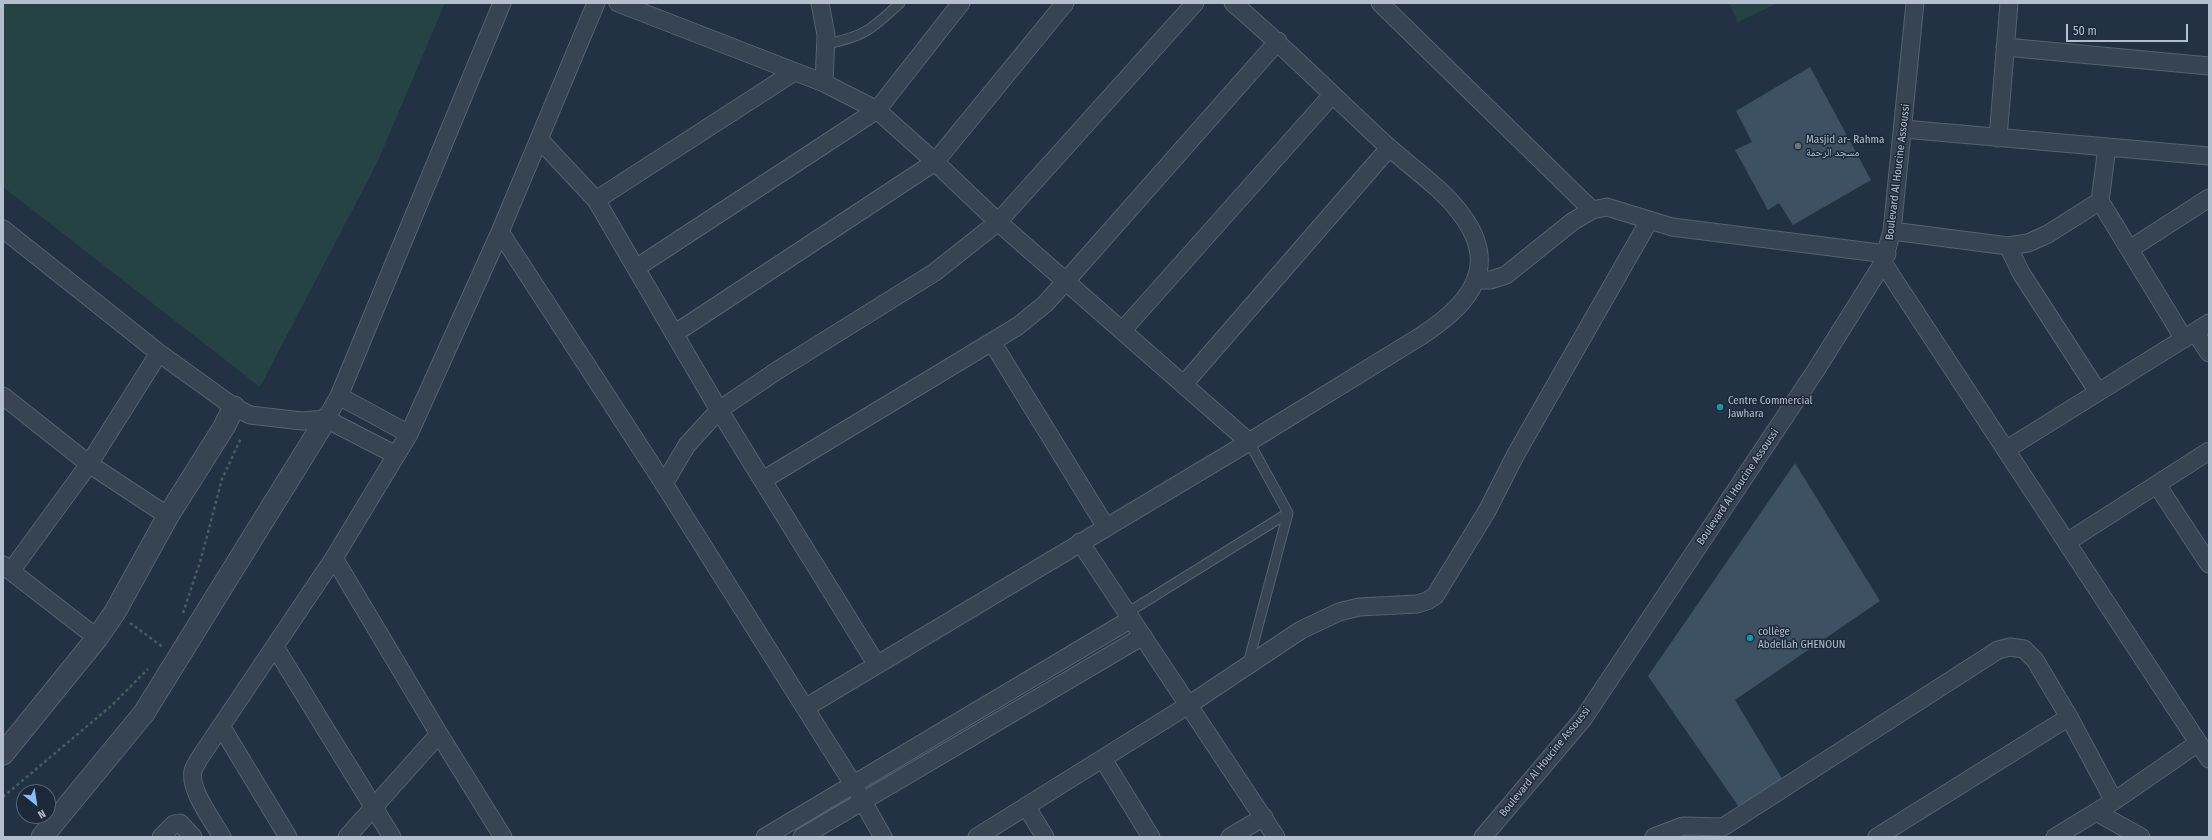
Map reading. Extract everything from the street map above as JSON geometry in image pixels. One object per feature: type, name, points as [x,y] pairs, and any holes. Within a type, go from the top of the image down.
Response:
[{"type":"street","points":[[42,837],[144,713],[339,396],[502,3]]},
{"type":"street","points":[[222,837],[200,799],[194,785],[193,771],[199,759],[334,558],[409,434],[500,232],[596,3]]},
{"type":"street","points":[[618,3],[824,83],[877,110],[935,162],[998,222],[1249,442]]},
{"type":"street","points":[[820,3],[826,29],[824,83]]},
{"type":"street","points":[[636,268],[877,110],[961,3]]},
{"type":"street","points":[[674,334],[935,162],[1065,3]]},
{"type":"street","points":[[664,484],[687,445],[719,410],[778,370],[935,272],[998,222],[1195,3]]},
{"type":"street","points":[[805,708],[1249,442],[1446,320],[1468,294],[1475,280],[1479,263],[1478,248],[1466,221],[1452,204],[1332,95],[1278,41],[1233,3]]},
{"type":"street","points":[[1380,3],[1592,210]]},
{"type":"street","name":"Boulevard Al Houcine Assoussi","points":[[1483,837],[1583,719],[1816,370],[1885,258],[1892,231],[1904,129],[1915,3]]},
{"type":"street","points":[[1998,138],[2009,3]]},
{"type":"street","points":[[763,480],[992,342],[1034,313],[1066,281],[1278,41]]},
{"type":"street","points":[[2005,47],[2209,66]]},
{"type":"street","points":[[596,200],[794,72]]},
{"type":"street","points":[[1122,331],[1332,95]]},
{"type":"street","points":[[1904,129],[2209,156]]},
{"type":"street","points":[[539,139],[596,200],[719,410],[877,665]]},
{"type":"street","points":[[1184,384],[1390,148]]},
{"type":"street","points":[[2107,148],[2100,201],[2130,249],[2196,331],[2209,353]]},
{"type":"street","points":[[2130,249],[2209,198]]},
{"type":"street","points":[[1892,231],[2008,246],[2028,243],[2048,234],[2100,201]]},
{"type":"street","points":[[1475,280],[1491,280],[1506,275],[1572,222],[1592,210],[1607,207],[1616,208],[1649,221],[1680,228],[1885,258],[2067,542],[2209,759]]},
{"type":"street","points":[[977,837],[1190,704],[1300,630],[1339,612],[1359,607],[1422,603],[1435,596],[1483,517],[1516,454],[1649,221]]},
{"type":"street","points":[[3,229],[159,353],[242,411],[302,421],[326,419],[396,455]]},
{"type":"street","points":[[500,232],[664,484],[853,784],[883,837]]},
{"type":"street","points":[[2008,246],[2021,273],[2098,392]]},
{"type":"street","points":[[2007,449],[2196,331]]},
{"type":"street","points":[[992,342],[1106,527]]},
{"type":"street","points":[[97,638],[7,568],[89,464],[159,353]]},
{"type":"street","points":[[3,396],[89,464],[168,516]]},
{"type":"street","points":[[339,396],[409,434]]},
{"type":"street","points":[[3,754],[97,638],[115,612],[168,516],[224,427],[242,411]]},
{"type":"street","points":[[2067,542],[2209,451]]},
{"type":"street","points":[[2157,485],[2209,564]]},
{"type":"street","points":[[1080,542],[1190,704],[1276,837]]},
{"type":"street","points":[[334,558],[439,734],[503,837]]},
{"type":"street","points":[[765,837],[1129,616]]},
{"type":"street","points":[[802,837],[1143,636]]},
{"type":"street","points":[[274,647],[392,837]]},
{"type":"street","points":[[1654,837],[1683,826],[1726,832],[1998,650],[2010,647],[2024,649],[2029,652],[2069,717],[2114,802]]},
{"type":"street","points":[[1877,837],[2069,717]]},
{"type":"street","points":[[221,726],[288,837]]},
{"type":"street","points":[[347,837],[439,734]]},
{"type":"street","points":[[2055,837],[2114,802],[2198,742]]},
{"type":"street","points":[[1104,759],[1151,837]]},
{"type":"street","points":[[1026,806],[1044,837]]},
{"type":"street","points":[[2096,812],[2141,837]]},
{"type":"street","points":[[1230,837],[1264,817]]},
{"type":"street","points":[[161,837],[174,824],[180,823],[193,837]]},
{"type":"lane","points":[[826,44],[849,40],[866,33],[900,3]]},
{"type":"lane","points":[[1248,664],[1288,513],[1249,442]]},
{"type":"lane","points":[[1129,616],[1288,513]]},
{"type":"path","points":[[181,617],[201,559],[242,411]]},
{"type":"path","points":[[115,612],[179,657]]},
{"type":"path","points":[[3,797],[111,706],[152,665]]},
{"type":"green space","points":[[3,3],[445,3],[377,163],[260,387],[3,187]]},
{"type":"green space","points":[[1729,3],[1778,3],[1738,22]]},
{"type":"building","name":"Masjid ar- Rahma مسجد الرحمة","points":[[1810,67],[1871,180],[1793,225],[1779,203],[1768,210],[1735,150],[1752,142],[1736,111]]},
{"type":"building","name":"collège Abdellah GHENOUN","points":[[1795,463],[1880,601],[1735,700],[1783,780],[1739,807],[1648,676]]},
{"type":"place","name":"Masjid ar- Rahma مسجد الرحمة","points":[[1798,146]]},
{"type":"place","name":"Centre Commercial Jawhara","points":[[1720,407]]},
{"type":"place","name":"collège Abdellah GHENOUN","points":[[1750,638]]}]
